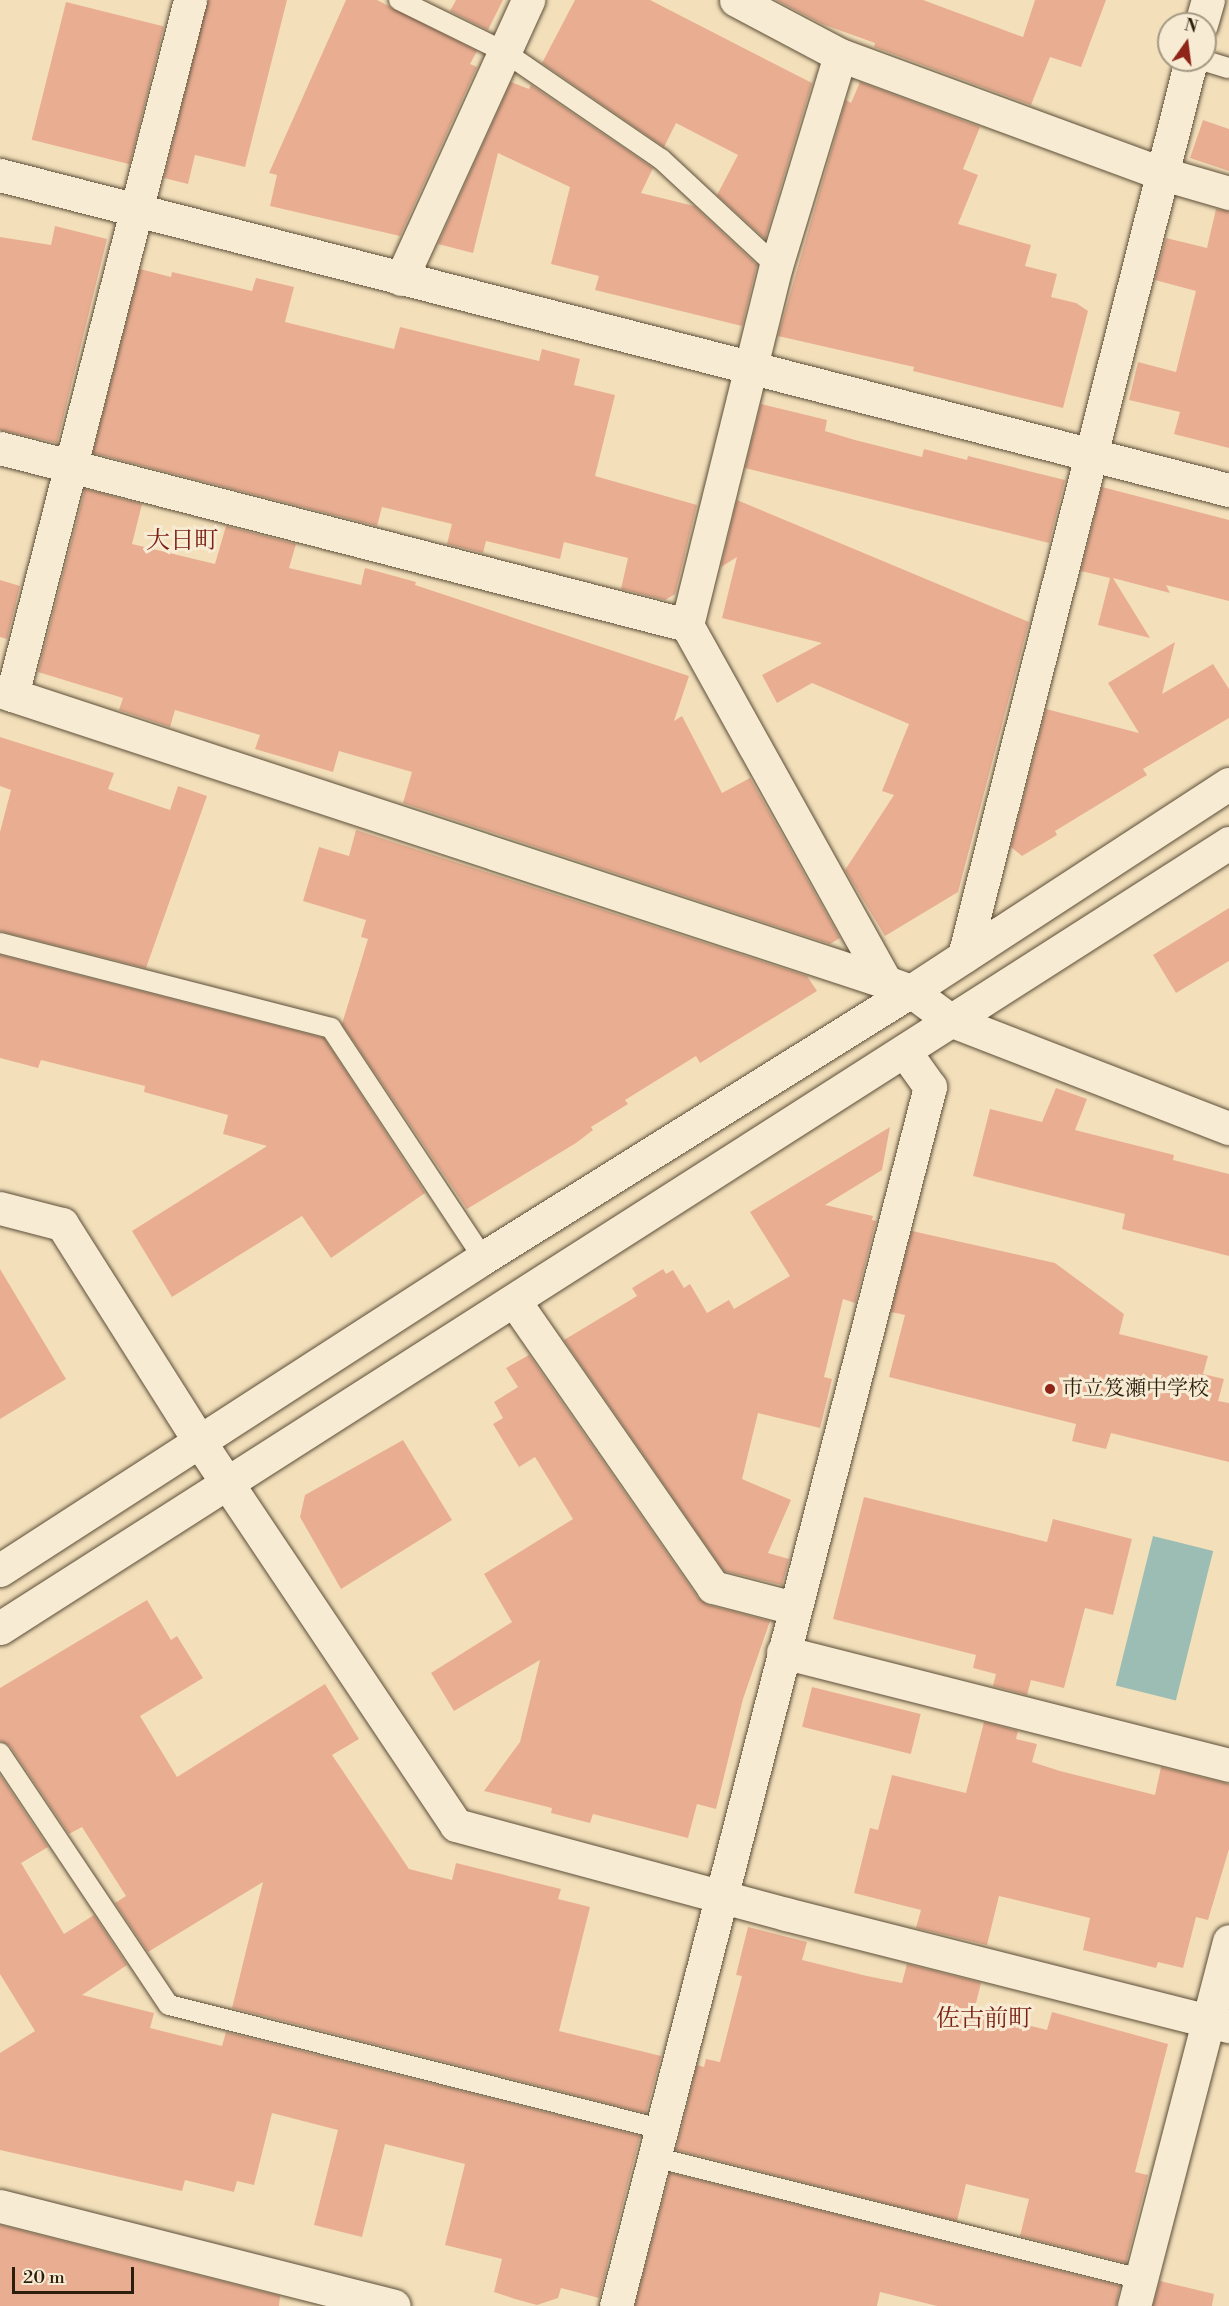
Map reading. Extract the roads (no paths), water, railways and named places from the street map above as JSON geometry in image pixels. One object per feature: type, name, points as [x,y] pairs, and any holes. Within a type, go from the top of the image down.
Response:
[{"type":"street","points":[[190,0],[71,466],[6,693],[899,987],[950,1020],[1229,1128]]},
{"type":"street","points":[[401,279],[528,0]]},
{"type":"street","points":[[736,0],[840,55],[1160,173],[1229,193]]},
{"type":"street","points":[[840,55],[776,266],[687,626],[899,987]]},
{"type":"street","points":[[964,956],[1160,173],[1188,72]]},
{"type":"street","points":[[0,175],[1229,490]]},
{"type":"street","points":[[0,448],[687,626]]},
{"type":"street","points":[[0,1569],[899,987],[964,956],[1229,784]]},
{"type":"street","points":[[0,1628],[515,1302],[905,1052],[950,1020],[1229,843]]},
{"type":"street","points":[[616,2306],[930,1087],[905,1052]]},
{"type":"street","points":[[0,1208],[62,1224],[199,1441],[456,1825],[720,1897],[1219,2023]]},
{"type":"street","points":[[515,1302],[713,1587],[794,1608]]},
{"type":"street","points":[[783,1652],[1229,1765]]},
{"type":"street","points":[[1138,2292],[1219,2023],[1229,1941]]},
{"type":"street","points":[[0,2206],[394,2306]]},
{"type":"lane","points":[[399,0],[503,51],[661,159],[776,266]]},
{"type":"lane","points":[[0,943],[331,1028],[483,1258]]},
{"type":"lane","points":[[0,1752],[169,2005],[657,2143],[1138,2292]]},
{"type":"water","points":[[1153,1536],[1213,1551],[1176,1700],[1116,1685]]},
{"type":"place","name":"市立笈瀬中学校","points":[[1050,1389]]},
{"type":"district","name":"大日町","points":[[182,542]]},
{"type":"district","name":"佐古前町","points":[[984,2020]]}]
